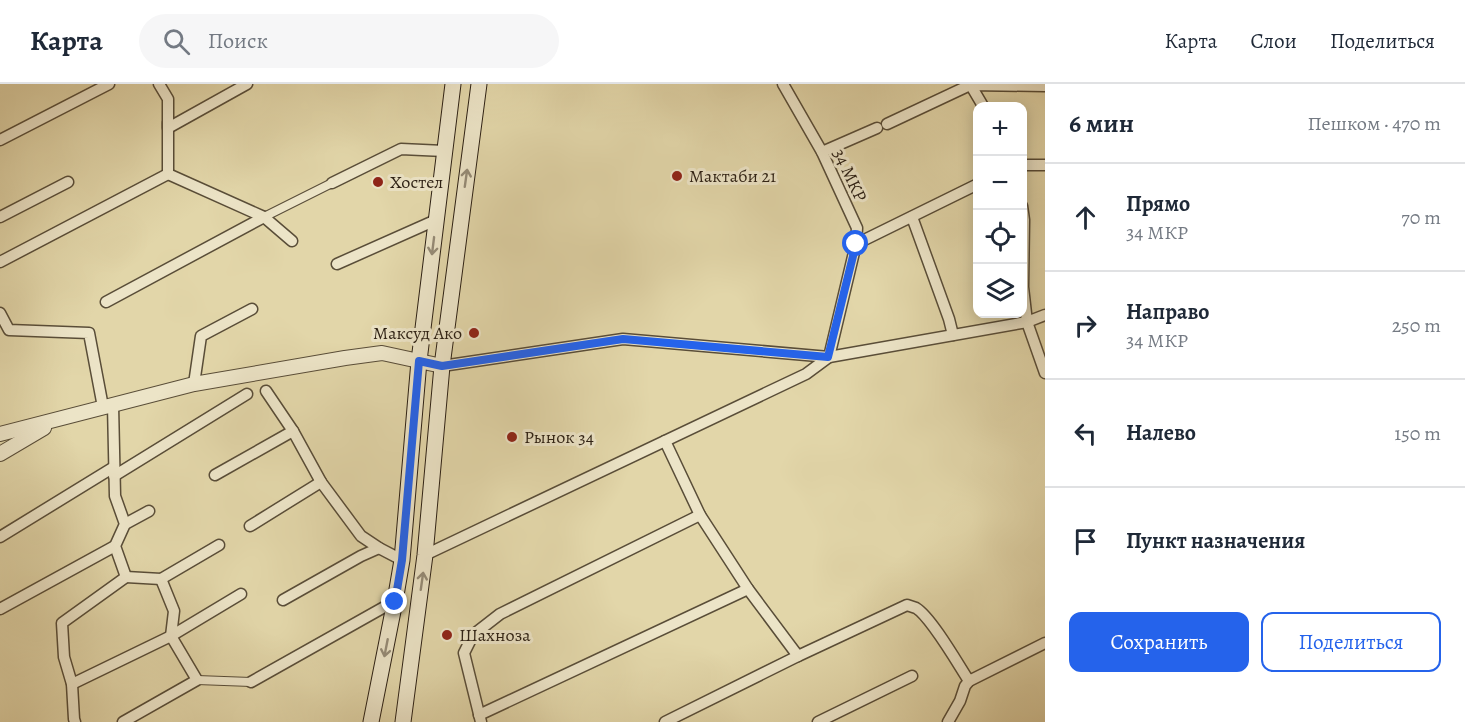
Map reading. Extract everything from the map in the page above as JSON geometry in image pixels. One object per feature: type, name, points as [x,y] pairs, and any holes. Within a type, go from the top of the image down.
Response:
[{"type":"main road","points":[[371,722],[402,560],[419,361],[453,84]]},
{"type":"main road","points":[[403,722],[425,555],[442,366],[479,84]]},
{"type":"street","points":[[1,139],[109,84]]},
{"type":"street","points":[[159,84],[168,99],[168,174]]},
{"type":"street","points":[[168,128],[247,84]]},
{"type":"street","points":[[970,85],[981,102]]},
{"type":"street","points":[[822,152],[970,85],[1045,86]]},
{"type":"street","name":"34 МКР","points":[[788,86],[857,228],[856,244],[828,357]]},
{"type":"street","points":[[106,302],[264,217],[401,149],[444,151]]},
{"type":"street","points":[[1027,165],[1045,165]]},
{"type":"street","points":[[168,174],[264,217],[292,241]]},
{"type":"street","points":[[0,262],[168,174]]},
{"type":"street","points":[[0,217],[68,182]]},
{"type":"street","points":[[856,244],[973,186]]},
{"type":"street","points":[[1023,210],[1023,287],[1027,322],[1045,373]]},
{"type":"street","points":[[912,217],[953,335]]},
{"type":"street","points":[[337,264],[436,220]]},
{"type":"street","points":[[194,384],[201,336],[252,309]]},
{"type":"street","points":[[0,313],[9,330],[88,333],[108,406],[115,496],[125,524]]},
{"type":"street","points":[[0,434],[194,384],[382,353],[442,366],[623,339],[828,357],[1027,322],[1045,315]]},
{"type":"street","points":[[425,555],[806,374],[828,357]]},
{"type":"street","points":[[266,392],[293,431],[321,482],[362,536],[402,560]]},
{"type":"street","points":[[0,537],[247,394]]},
{"type":"street","points":[[0,454],[41,429],[108,406]]},
{"type":"street","points":[[215,475],[293,431]]},
{"type":"street","points":[[664,441],[700,515],[748,589],[798,656]]},
{"type":"street","points":[[250,526],[321,482]]},
{"type":"street","points":[[0,609],[115,546],[125,524],[149,511]]},
{"type":"street","points":[[700,515],[500,614],[473,635],[464,653],[480,718],[748,589]]},
{"type":"street","points":[[73,721],[72,684],[64,657],[62,623],[126,577],[160,579],[219,545]]},
{"type":"street","points":[[115,546],[126,577]]},
{"type":"street","points":[[283,600],[379,548]]},
{"type":"street","points":[[160,579],[174,611],[171,636],[197,680]]},
{"type":"street","points":[[72,684],[171,636],[242,594]]},
{"type":"street","points":[[123,722],[197,680],[251,682],[395,602]]},
{"type":"street","points":[[664,722],[680,719],[798,656],[907,605],[925,617],[944,641],[969,681]]},
{"type":"street","points":[[948,722],[969,681],[1045,643]]},
{"type":"street","points":[[818,722],[912,676]]},
{"type":"place","name":"Мактаби 21","points":[[677,176]]},
{"type":"place","name":"Хостел","points":[[378,182]]},
{"type":"place","name":"Максуд Ако","points":[[474,333]]},
{"type":"place","name":"Рынок 34","points":[[512,437]]},
{"type":"place","name":"Шахноза","points":[[447,635]]},
{"type":"route","points":[[395,602],[402,560],[419,361],[442,366],[623,339],[828,357],[856,244]]}]
